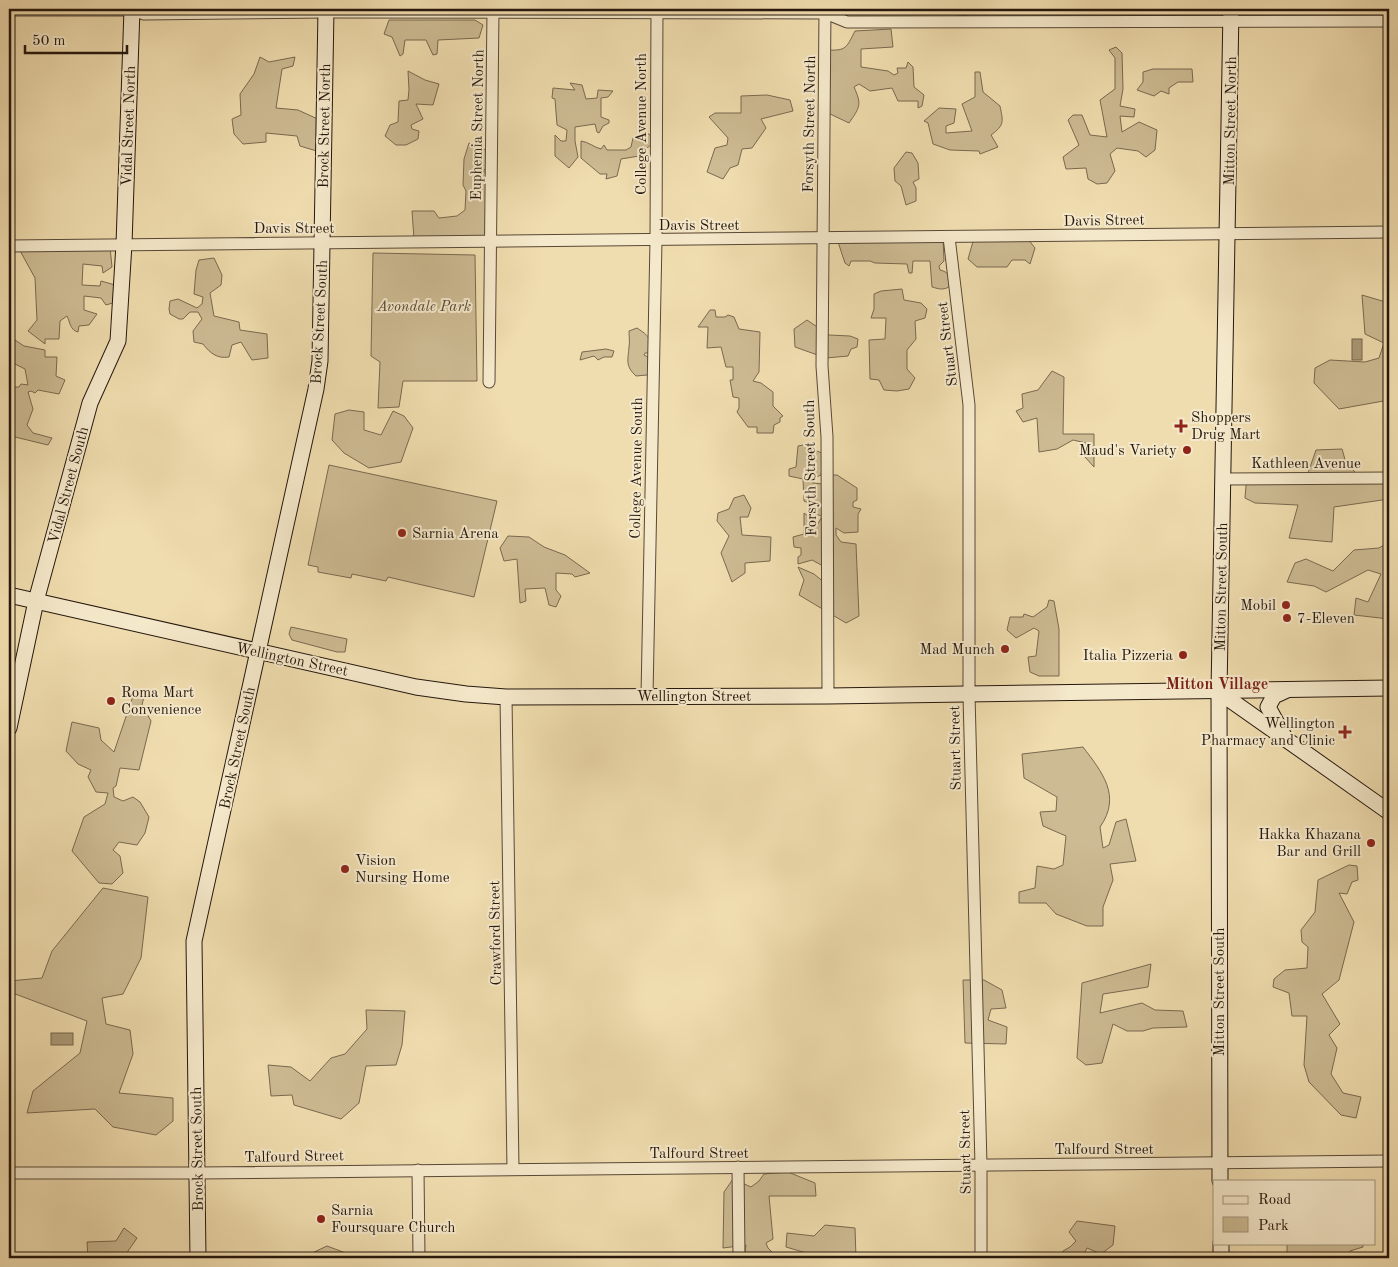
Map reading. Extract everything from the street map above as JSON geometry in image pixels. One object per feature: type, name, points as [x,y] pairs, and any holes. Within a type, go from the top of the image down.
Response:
[{"type":"main road","name":"Vidal Street North","points":[[124,244],[132,10]]},
{"type":"main road","name":"Brock Street North","points":[[323,242],[326,11]]},
{"type":"main road","name":"Mitton Street North","points":[[1228,233],[1231,15]]},
{"type":"main road","name":"Mitton Street South","points":[[1220,1180],[1219,692],[1228,233]]},
{"type":"main road","name":"Brock Street South","points":[[198,1258],[194,941],[316,389],[320,361],[323,242]]},
{"type":"main road","name":"Vidal Street South","points":[[9,728],[36,601],[90,402],[118,341],[124,244]]},
{"type":"main road","name":"Wellington Street","points":[[9,595],[416,687],[466,694],[506,696],[828,696],[1219,692],[1291,688],[1389,688]]},
{"type":"main road","points":[[1286,739],[1268,707],[1274,696],[1291,688]]},
{"type":"main road","points":[[1219,692],[1389,812]]},
{"type":"main road","points":[[1221,1244],[1221,1258]]},
{"type":"street","points":[[9,10],[132,10],[144,14],[326,11],[825,11],[848,22],[1231,15],[1389,21]]},
{"type":"street","name":"Euphemia Street North","points":[[489,382],[493,11]]},
{"type":"street","name":"College Avenue North","points":[[656,240],[657,11]]},
{"type":"street","name":"Forsyth Street North","points":[[823,239],[825,11]]},
{"type":"street","name":"Davis Street","points":[[9,246],[1389,232]]},
{"type":"street","name":"Stuart Street","points":[[949,237],[969,405],[969,695],[981,1165],[981,1258]]},
{"type":"street","name":"Forsyth Street South","points":[[823,239],[822,366],[827,437],[828,696]]},
{"type":"street","name":"College Avenue South","points":[[647,696],[656,240]]},
{"type":"street","name":"Kathleen Avenue","points":[[1223,479],[1389,478]]},
{"type":"street","name":"Crawford Street","points":[[506,696],[513,1169]]},
{"type":"street","name":"Talfourd Street","points":[[9,1173],[1389,1161]]},
{"type":"street","points":[[738,1167],[739,1258]]},
{"type":"street","points":[[418,1170],[419,1258]]},
{"type":"green space","points":[[939,9],[987,9],[986,19],[969,20],[968,16],[941,13]]},
{"type":"green space","points":[[389,20],[475,20],[483,25],[479,38],[438,40],[437,54],[433,55],[426,40],[405,40],[403,54],[400,56],[392,37],[384,34]]},
{"type":"green space","points":[[891,29],[893,47],[861,49],[861,67],[888,71],[894,75],[898,73],[897,68],[906,68],[908,62],[913,67],[914,87],[924,95],[922,106],[918,108],[918,101],[898,101],[892,88],[870,91],[859,84],[854,87],[859,106],[849,123],[826,112],[826,50],[842,49],[850,41],[855,31]]},
{"type":"green space","points":[[1116,47],[1122,53],[1123,89],[1120,106],[1135,109],[1134,117],[1120,116],[1122,132],[1139,122],[1157,130],[1155,150],[1146,157],[1138,151],[1117,148],[1110,154],[1115,171],[1107,183],[1097,184],[1088,179],[1086,168],[1066,169],[1063,157],[1079,145],[1068,120],[1073,115],[1082,115],[1090,135],[1107,137],[1100,100],[1115,89],[1115,58],[1109,50]]},
{"type":"green space","points":[[260,57],[269,62],[295,57],[293,66],[282,69],[276,108],[298,110],[322,121],[320,152],[300,146],[297,136],[266,133],[266,142],[243,144],[234,134],[232,119],[241,115],[240,94],[254,74]]},
{"type":"green space","points":[[1153,69],[1192,69],[1193,82],[1178,82],[1169,88],[1169,94],[1161,91],[1154,96],[1137,90],[1143,82],[1143,72]]},
{"type":"green space","points":[[408,71],[425,80],[439,84],[433,105],[416,104],[423,119],[411,125],[412,129],[419,131],[418,139],[406,145],[396,145],[385,136],[390,125],[398,122],[399,101],[408,100]]},
{"type":"green space","points":[[975,72],[980,72],[983,92],[1000,106],[1002,122],[999,128],[991,135],[998,147],[980,154],[979,151],[950,150],[933,144],[928,123],[924,121],[939,108],[956,109],[954,123],[946,126],[946,133],[972,131],[962,104],[975,97]]},
{"type":"green space","points":[[570,83],[582,85],[586,99],[597,98],[598,90],[613,91],[608,97],[601,98],[601,117],[609,120],[609,123],[603,126],[599,133],[595,124],[575,127],[578,157],[569,168],[555,156],[555,135],[561,141],[566,141],[567,130],[557,125],[555,99],[552,98],[553,88],[575,90]]},
{"type":"green space","points":[[767,95],[790,100],[793,111],[761,119],[766,128],[752,148],[742,149],[738,165],[730,168],[723,179],[707,172],[715,148],[727,145],[728,138],[709,117],[715,113],[741,113],[741,96]]},
{"type":"green space","points":[[646,132],[654,138],[651,145],[641,150],[639,156],[621,159],[617,176],[606,179],[607,174],[600,174],[581,158],[581,141],[601,149],[604,145],[607,150],[626,150],[631,147],[633,138]]},
{"type":"green space","points":[[469,143],[490,152],[489,165],[484,170],[484,172],[489,173],[486,237],[414,239],[412,211],[434,211],[439,218],[457,216],[465,210],[466,191],[463,185],[464,159]]},
{"type":"green space","points":[[906,152],[912,153],[918,163],[919,179],[913,182],[916,188],[916,201],[906,205],[901,186],[895,181],[894,168]]},
{"type":"green space","points":[[974,238],[1027,238],[1035,248],[1030,264],[1025,260],[1012,260],[1007,267],[977,267],[968,259]]},
{"type":"green space","points":[[861,239],[943,239],[944,261],[939,266],[940,270],[949,275],[951,285],[944,289],[932,287],[930,261],[913,261],[912,273],[909,273],[907,264],[851,261],[849,266],[845,263],[838,242],[858,243]]},
{"type":"green space","points":[[18,247],[110,247],[112,267],[103,273],[102,266],[83,264],[82,285],[100,286],[101,281],[115,285],[116,302],[106,305],[101,298],[84,296],[84,310],[97,314],[89,325],[79,326],[78,332],[75,331],[67,316],[60,321],[59,339],[45,339],[45,344],[28,331],[37,320],[35,278]]},
{"type":"green space","name":"Avondale Park","points":[[373,253],[475,255],[477,381],[403,381],[399,407],[378,408],[380,362],[371,356]]},
{"type":"green space","points":[[214,258],[222,275],[221,285],[210,293],[214,316],[239,322],[240,330],[267,334],[268,358],[252,360],[241,342],[232,345],[229,357],[217,356],[211,353],[203,344],[194,342],[193,331],[202,319],[198,312],[190,312],[183,319],[170,314],[170,301],[178,299],[197,308],[202,304],[203,297],[194,294],[196,270],[199,260]]},
{"type":"green space","points":[[902,289],[904,300],[921,303],[927,309],[925,318],[915,321],[916,339],[907,350],[907,369],[915,378],[909,389],[897,391],[884,390],[879,380],[870,379],[869,340],[885,339],[886,318],[871,318],[874,309],[874,294],[881,291]]},
{"type":"green space","points":[[1362,295],[1389,303],[1389,400],[1339,409],[1314,383],[1315,368],[1330,360],[1365,362],[1379,358],[1384,343],[1365,334]]},
{"type":"green space","points":[[710,310],[715,310],[716,317],[728,315],[734,317],[739,329],[760,332],[759,372],[753,381],[761,383],[773,392],[773,406],[783,416],[780,418],[780,422],[774,425],[773,433],[757,433],[757,427],[748,427],[737,412],[739,398],[733,397],[730,380],[733,380],[733,367],[726,367],[721,347],[707,348],[708,327],[698,327]]},
{"type":"green space","points":[[807,320],[829,335],[850,336],[858,339],[857,347],[851,349],[848,356],[826,358],[795,347],[794,329]]},
{"type":"green space","points":[[637,328],[649,338],[648,353],[644,355],[648,357],[650,372],[647,375],[636,376],[629,366],[629,331]]},
{"type":"green space","points":[[9,336],[24,346],[45,350],[45,357],[57,357],[56,376],[65,380],[59,394],[38,390],[35,393],[28,392],[33,409],[27,425],[33,433],[52,438],[48,445],[15,437],[9,443],[9,387],[19,387],[21,384],[28,385],[25,369],[9,361]]},
{"type":"green space","points":[[606,349],[614,351],[612,357],[604,357],[598,360],[594,356],[580,360],[582,352]]},
{"type":"green space","points":[[1052,371],[1064,377],[1063,434],[1094,434],[1094,467],[1085,457],[1086,443],[1073,440],[1057,449],[1039,452],[1037,418],[1023,422],[1016,411],[1023,408],[1022,394],[1038,390]]},
{"type":"green space","points":[[349,410],[364,412],[364,430],[381,435],[393,411],[404,416],[413,428],[401,462],[369,468],[344,453],[332,440],[335,414]]},
{"type":"green space","points":[[803,445],[824,454],[821,475],[812,479],[813,483],[823,484],[830,475],[837,475],[857,488],[857,500],[853,502],[853,507],[861,509],[858,514],[858,532],[844,533],[836,528],[836,535],[841,542],[856,544],[859,616],[846,623],[799,595],[804,580],[798,567],[814,574],[825,583],[825,567],[812,560],[798,564],[801,548],[794,547],[793,537],[804,534],[804,513],[818,524],[822,516],[815,514],[813,505],[804,501],[803,479],[789,476],[789,469],[796,467],[798,446]]},
{"type":"green space","points":[[1342,449],[1346,463],[1357,474],[1389,478],[1389,499],[1334,507],[1332,542],[1289,538],[1298,505],[1255,503],[1245,498],[1247,474],[1308,473],[1316,450]]},
{"type":"green space","name":"Sarnia Arena","points":[[329,465],[497,501],[474,597],[388,577],[386,581],[352,574],[351,578],[318,572],[318,567],[308,565]]},
{"type":"green space","points":[[744,495],[751,508],[748,517],[740,517],[742,535],[771,537],[770,561],[745,563],[745,573],[732,582],[721,553],[729,536],[717,521],[718,513],[729,509],[734,498]]},
{"type":"green space","points":[[508,536],[529,537],[544,547],[565,555],[590,573],[575,577],[572,574],[556,573],[556,590],[561,596],[556,607],[549,605],[545,588],[525,589],[526,601],[520,603],[517,559],[504,561],[500,548]]},
{"type":"green space","points":[[1389,542],[1389,592],[1386,598],[1389,599],[1389,619],[1354,615],[1356,598],[1368,602],[1381,574],[1368,570],[1326,592],[1314,586],[1287,582],[1295,563],[1306,559],[1333,571],[1354,550],[1379,548]]},
{"type":"green space","points":[[1049,600],[1054,601],[1059,629],[1059,676],[1039,676],[1030,672],[1028,657],[1036,656],[1039,631],[1034,628],[1016,638],[1007,630],[1010,617],[1023,617],[1024,614],[1033,617],[1047,607]]},
{"type":"green space","points":[[291,627],[347,639],[345,652],[337,652],[292,640],[289,634]]},
{"type":"green space","points":[[135,690],[145,692],[142,705],[151,721],[139,770],[120,768],[116,786],[113,788],[114,797],[123,801],[133,797],[140,802],[149,817],[145,833],[137,845],[119,842],[113,850],[120,856],[123,873],[112,884],[99,883],[72,851],[84,817],[105,804],[108,793],[96,792],[88,777],[91,770],[78,764],[66,751],[72,722],[99,728],[101,740],[114,752]]},
{"type":"green space","points":[[1083,747],[1103,775],[1109,795],[1106,816],[1100,827],[1103,848],[1109,845],[1116,822],[1126,819],[1136,861],[1110,864],[1113,880],[1103,907],[1103,926],[1087,926],[1056,914],[1046,903],[1019,903],[1019,892],[1035,888],[1037,866],[1054,869],[1063,865],[1066,836],[1043,826],[1040,812],[1056,811],[1057,797],[1024,778],[1022,754]]},
{"type":"green space","points":[[1349,865],[1357,866],[1358,880],[1352,882],[1347,894],[1339,893],[1354,922],[1339,980],[1322,994],[1340,1024],[1329,1035],[1337,1048],[1331,1074],[1343,1093],[1361,1097],[1356,1118],[1341,1115],[1309,1082],[1304,1065],[1307,1016],[1292,1016],[1289,993],[1273,987],[1274,979],[1285,970],[1307,968],[1308,947],[1302,942],[1301,930],[1315,912],[1318,880]]},
{"type":"green space","points":[[103,888],[148,897],[141,958],[123,994],[102,998],[106,1024],[130,1030],[133,1054],[119,1093],[173,1098],[173,1121],[156,1135],[113,1127],[95,1109],[27,1113],[33,1091],[80,1053],[87,1021],[10,992],[9,981],[42,978],[52,951]]},
{"type":"green space","points":[[1151,964],[1148,987],[1103,994],[1100,1013],[1142,1003],[1155,1010],[1183,1011],[1187,1027],[1127,1031],[1113,1024],[1102,1063],[1086,1065],[1077,1058],[1082,983]]},
{"type":"green space","points":[[963,980],[984,980],[1002,990],[1006,1008],[991,1009],[988,1020],[1007,1027],[1006,1044],[965,1043]]},
{"type":"green space","points":[[366,1010],[405,1011],[402,1045],[396,1065],[366,1066],[359,1103],[341,1119],[294,1105],[292,1095],[271,1096],[268,1065],[291,1067],[310,1081],[331,1058],[345,1054],[367,1029]]},
{"type":"green space","points":[[788,1172],[815,1183],[816,1196],[769,1196],[773,1239],[766,1243],[776,1258],[744,1258],[746,1245],[723,1248],[724,1192],[733,1179],[751,1187],[764,1174]]},
{"type":"green space","points":[[1077,1221],[1115,1226],[1113,1245],[1101,1254],[1087,1248],[1082,1258],[1060,1258],[1063,1251],[1076,1241],[1069,1232]]},
{"type":"green space","points":[[825,1225],[855,1228],[856,1258],[823,1258],[786,1247],[787,1233],[814,1236]]},
{"type":"green space","points":[[124,1228],[137,1238],[126,1254],[112,1258],[88,1258],[87,1242],[116,1241]]},
{"type":"green space","points":[[1287,1244],[1363,1244],[1363,1247],[1350,1251],[1349,1258],[1287,1258]]},
{"type":"green space","points":[[327,1246],[351,1255],[353,1258],[308,1258],[308,1255]]},
{"type":"shaded area","points":[[1352,339],[1362,339],[1362,360],[1352,360]]},
{"type":"shaded area","points":[[51,1033],[73,1033],[73,1045],[51,1045]]},
{"type":"place","name":"Shoppers Drug Mart","points":[[1181,426]]},
{"type":"place","name":"Maud's Variety","points":[[1187,450]]},
{"type":"place","name":"Sarnia Arena","points":[[402,533]]},
{"type":"place","name":"Mobil","points":[[1286,605]]},
{"type":"place","name":"7-Eleven","points":[[1287,618]]},
{"type":"place","name":"Mad Munch","points":[[1005,649]]},
{"type":"place","name":"Italia Pizzeria","points":[[1183,655]]},
{"type":"place","name":"Roma Mart Convenience","points":[[111,701]]},
{"type":"place","name":"Wellington Pharmacy and Clinic","points":[[1345,732]]},
{"type":"place","name":"Hakka Khazana Bar and Grill","points":[[1371,843]]},
{"type":"place","name":"Vision Nursing Home","points":[[345,869]]},
{"type":"place","name":"Sarnia Foursquare Church","points":[[321,1219]]},
{"type":"district","name":"Mitton Village","points":[[1217,683]]}]
